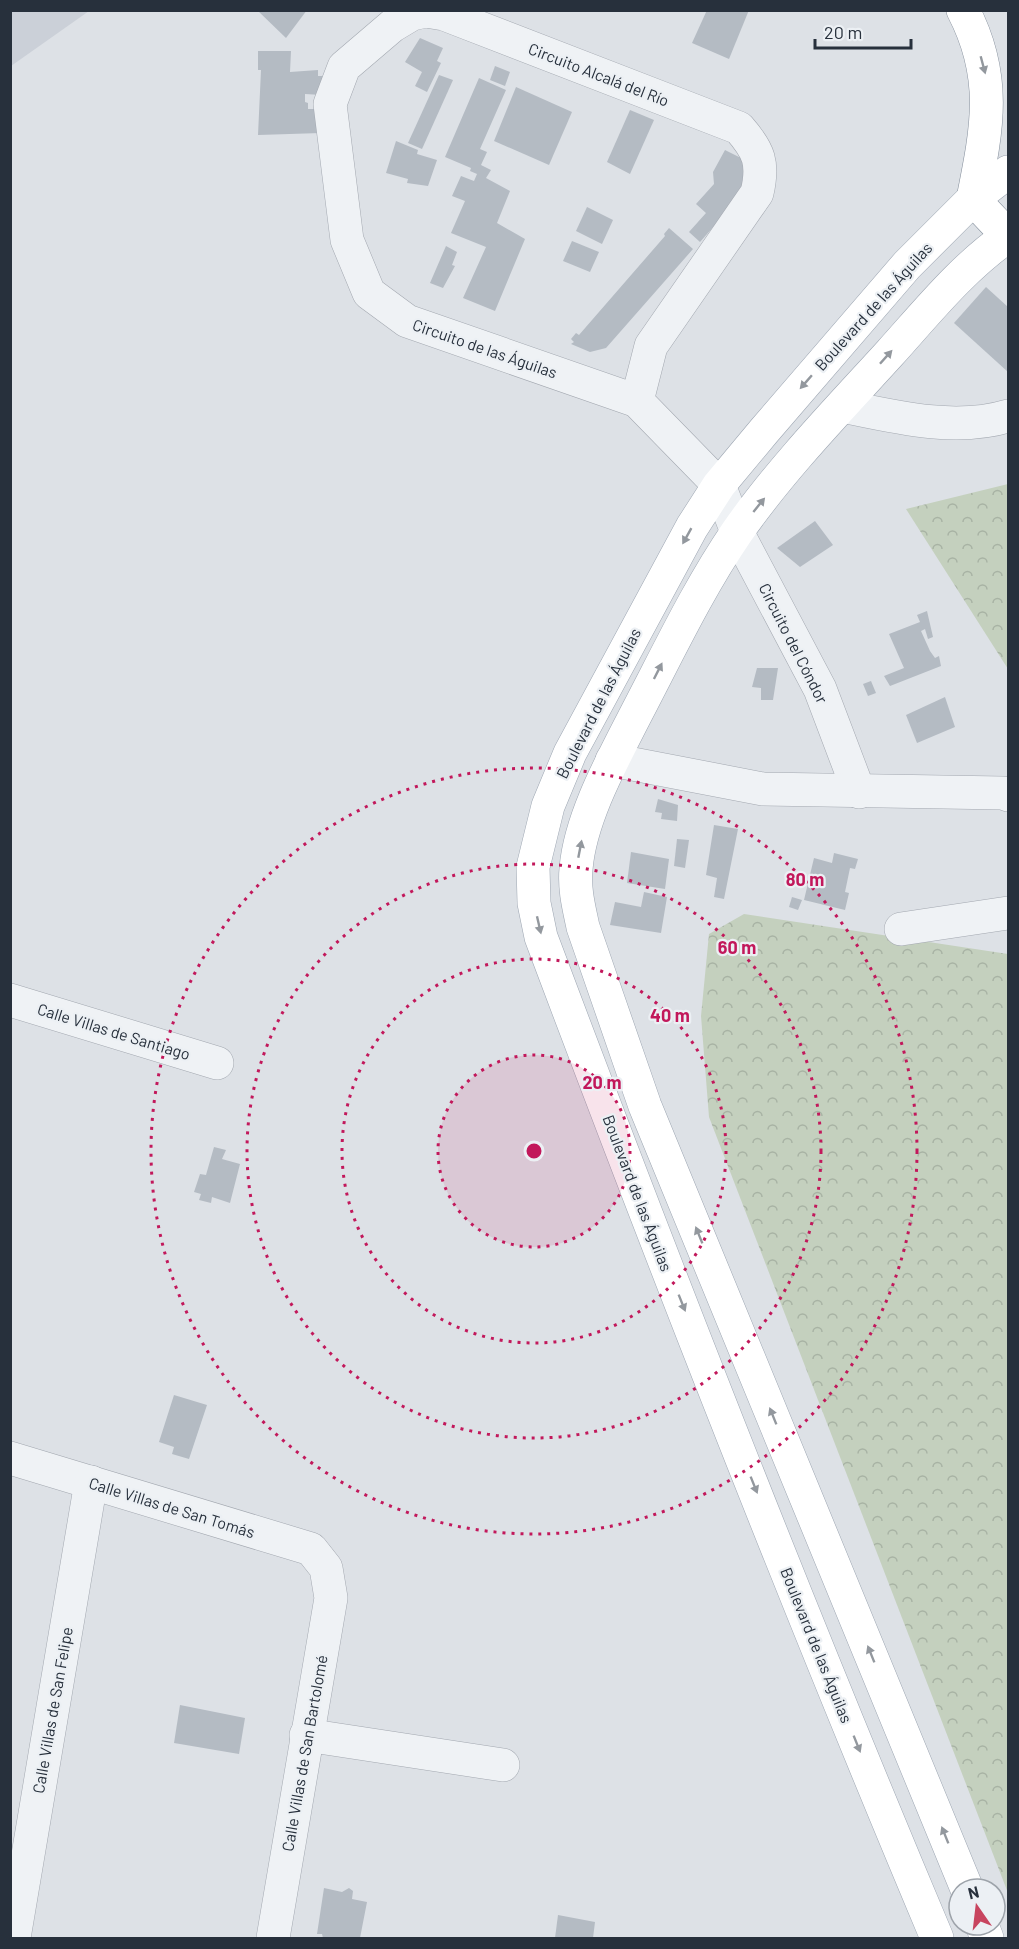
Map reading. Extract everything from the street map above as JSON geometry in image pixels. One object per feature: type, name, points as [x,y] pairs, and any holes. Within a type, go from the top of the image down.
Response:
[{"type":"main road","points":[[962,1877],[645,1106],[583,927],[576,899],[575,870],[582,836],[612,760],[674,641],[737,532],[842,406],[959,277],[982,254],[1008,236],[973,199],[986,137],[988,84],[973,29],[963,10]]},
{"type":"main road","name":"Boulevard de las Águilas","points":[[937,1938],[889,1824],[618,1142],[541,937],[534,903],[534,867],[548,806],[570,753],[692,527],[719,485],[907,265],[973,199],[1008,172]]},
{"type":"street","name":"Circuito Alcalá del Río","points":[[412,14],[426,11],[444,14],[739,128],[753,145],[762,170],[757,193],[651,346],[637,401]]},
{"type":"street","name":"Circuito de las Águilas","points":[[412,14],[392,27],[344,67],[330,104],[347,240],[369,293],[408,321],[637,401],[719,485],[737,532]]},
{"type":"street","points":[[842,406],[909,419],[972,421],[1008,416]]},
{"type":"street","name":"Circuito del Cóndor","points":[[737,532],[820,689],[859,792]]},
{"type":"street","points":[[612,760],[763,789],[1003,793],[1008,795]]},
{"type":"street","points":[[901,929],[1008,913]]},
{"type":"street","name":"Calle Villas de Santiago","points":[[10,1000],[217,1063]]},
{"type":"street","name":"Calle Villas de San Tomás","points":[[10,1458],[311,1549],[326,1568]]},
{"type":"street","name":"Calle Villas de San Felipe","points":[[14,1938],[91,1482]]},
{"type":"street","name":"Calle Villas de San Bartolomé","points":[[273,1938],[331,1598],[326,1568]]},
{"type":"street","points":[[306,1735],[503,1766]]},
{"type":"shaded area","points":[[11,10],[89,10],[89,11],[11,66]]},
{"type":"green space","points":[[1008,484],[1008,669],[906,509]]},
{"type":"green space","points":[[744,914],[1008,954],[1008,1893],[1007,1877],[1002,1877],[709,1117],[701,1016],[709,934]]},
{"type":"building","points":[[257,10],[307,10],[286,38]]},
{"type":"building","points":[[707,10],[749,10],[729,59],[692,43]]},
{"type":"building","points":[[420,38],[443,48],[437,61],[441,63],[427,92],[415,86],[422,72],[405,62]]},
{"type":"building","points":[[258,51],[291,51],[290,72],[318,70],[318,76],[323,76],[322,95],[305,94],[308,109],[322,109],[321,133],[258,135],[261,70],[258,70]]},
{"type":"building","points":[[495,66],[510,72],[505,86],[490,80]]},
{"type":"building","points":[[439,75],[453,80],[422,149],[408,143]]},
{"type":"building","points":[[479,78],[506,90],[480,149],[487,152],[481,165],[491,170],[486,178],[510,191],[497,223],[525,239],[495,311],[463,298],[486,247],[451,233],[465,201],[452,196],[461,176],[474,181],[477,174],[470,171],[471,168],[445,157]]},
{"type":"building","points":[[516,87],[572,112],[549,165],[494,141]]},
{"type":"building","points":[[630,110],[654,120],[630,174],[607,162]]},
{"type":"building","points":[[396,141],[418,150],[417,154],[437,160],[428,186],[407,183],[408,179],[386,173]]},
{"type":"building","points":[[725,150],[745,160],[750,185],[700,242],[689,232],[706,213],[696,204],[714,184],[713,172]]},
{"type":"building","points":[[587,207],[613,220],[602,244],[576,231]]},
{"type":"building","points":[[669,228],[693,249],[606,348],[590,352],[571,344],[574,342],[571,339],[576,333],[579,335],[665,236]]},
{"type":"building","points":[[572,241],[599,252],[590,272],[563,261]]},
{"type":"building","points":[[446,246],[457,252],[452,265],[455,266],[443,288],[430,283]]},
{"type":"building","points":[[986,287],[1008,307],[1008,372],[954,323]]},
{"type":"building","points":[[815,521],[833,545],[800,567],[777,548]]},
{"type":"building","points":[[927,611],[933,637],[928,639],[925,629],[921,631],[935,658],[939,656],[941,666],[890,686],[884,676],[904,668],[889,634],[920,622],[917,615]]},
{"type":"building","points":[[757,668],[778,668],[773,700],[761,700],[761,688],[752,687]]},
{"type":"building","points":[[871,681],[876,693],[868,696],[863,684]]},
{"type":"building","points":[[945,697],[955,727],[917,743],[906,715]]},
{"type":"building","points":[[658,799],[678,805],[677,821],[661,819],[662,813],[655,812]]},
{"type":"building","points":[[714,825],[738,829],[724,899],[714,897],[717,878],[706,875]]},
{"type":"building","points":[[677,839],[689,840],[685,868],[674,866]]},
{"type":"building","points":[[631,852],[669,859],[665,889],[627,883]]},
{"type":"building","points":[[834,853],[858,859],[855,869],[850,868],[845,892],[849,893],[845,910],[804,900],[814,858],[832,863]]},
{"type":"building","points":[[644,892],[667,897],[661,933],[610,925],[615,902],[641,907]]},
{"type":"building","points":[[792,897],[802,900],[798,910],[789,907]]},
{"type":"building","points":[[214,1147],[226,1150],[222,1159],[240,1164],[230,1203],[212,1197],[211,1203],[199,1200],[201,1194],[194,1192],[200,1174],[206,1175]]},
{"type":"building","points":[[174,1395],[207,1405],[189,1459],[172,1454],[174,1447],[159,1442]]},
{"type":"building","points":[[180,1705],[245,1718],[239,1754],[174,1743]]},
{"type":"building","points":[[324,1888],[342,1892],[349,1888],[353,1891],[352,1899],[367,1902],[360,1938],[323,1938],[322,1934],[317,1934]]},
{"type":"building","points":[[558,1915],[595,1922],[593,1938],[555,1938]]}]
